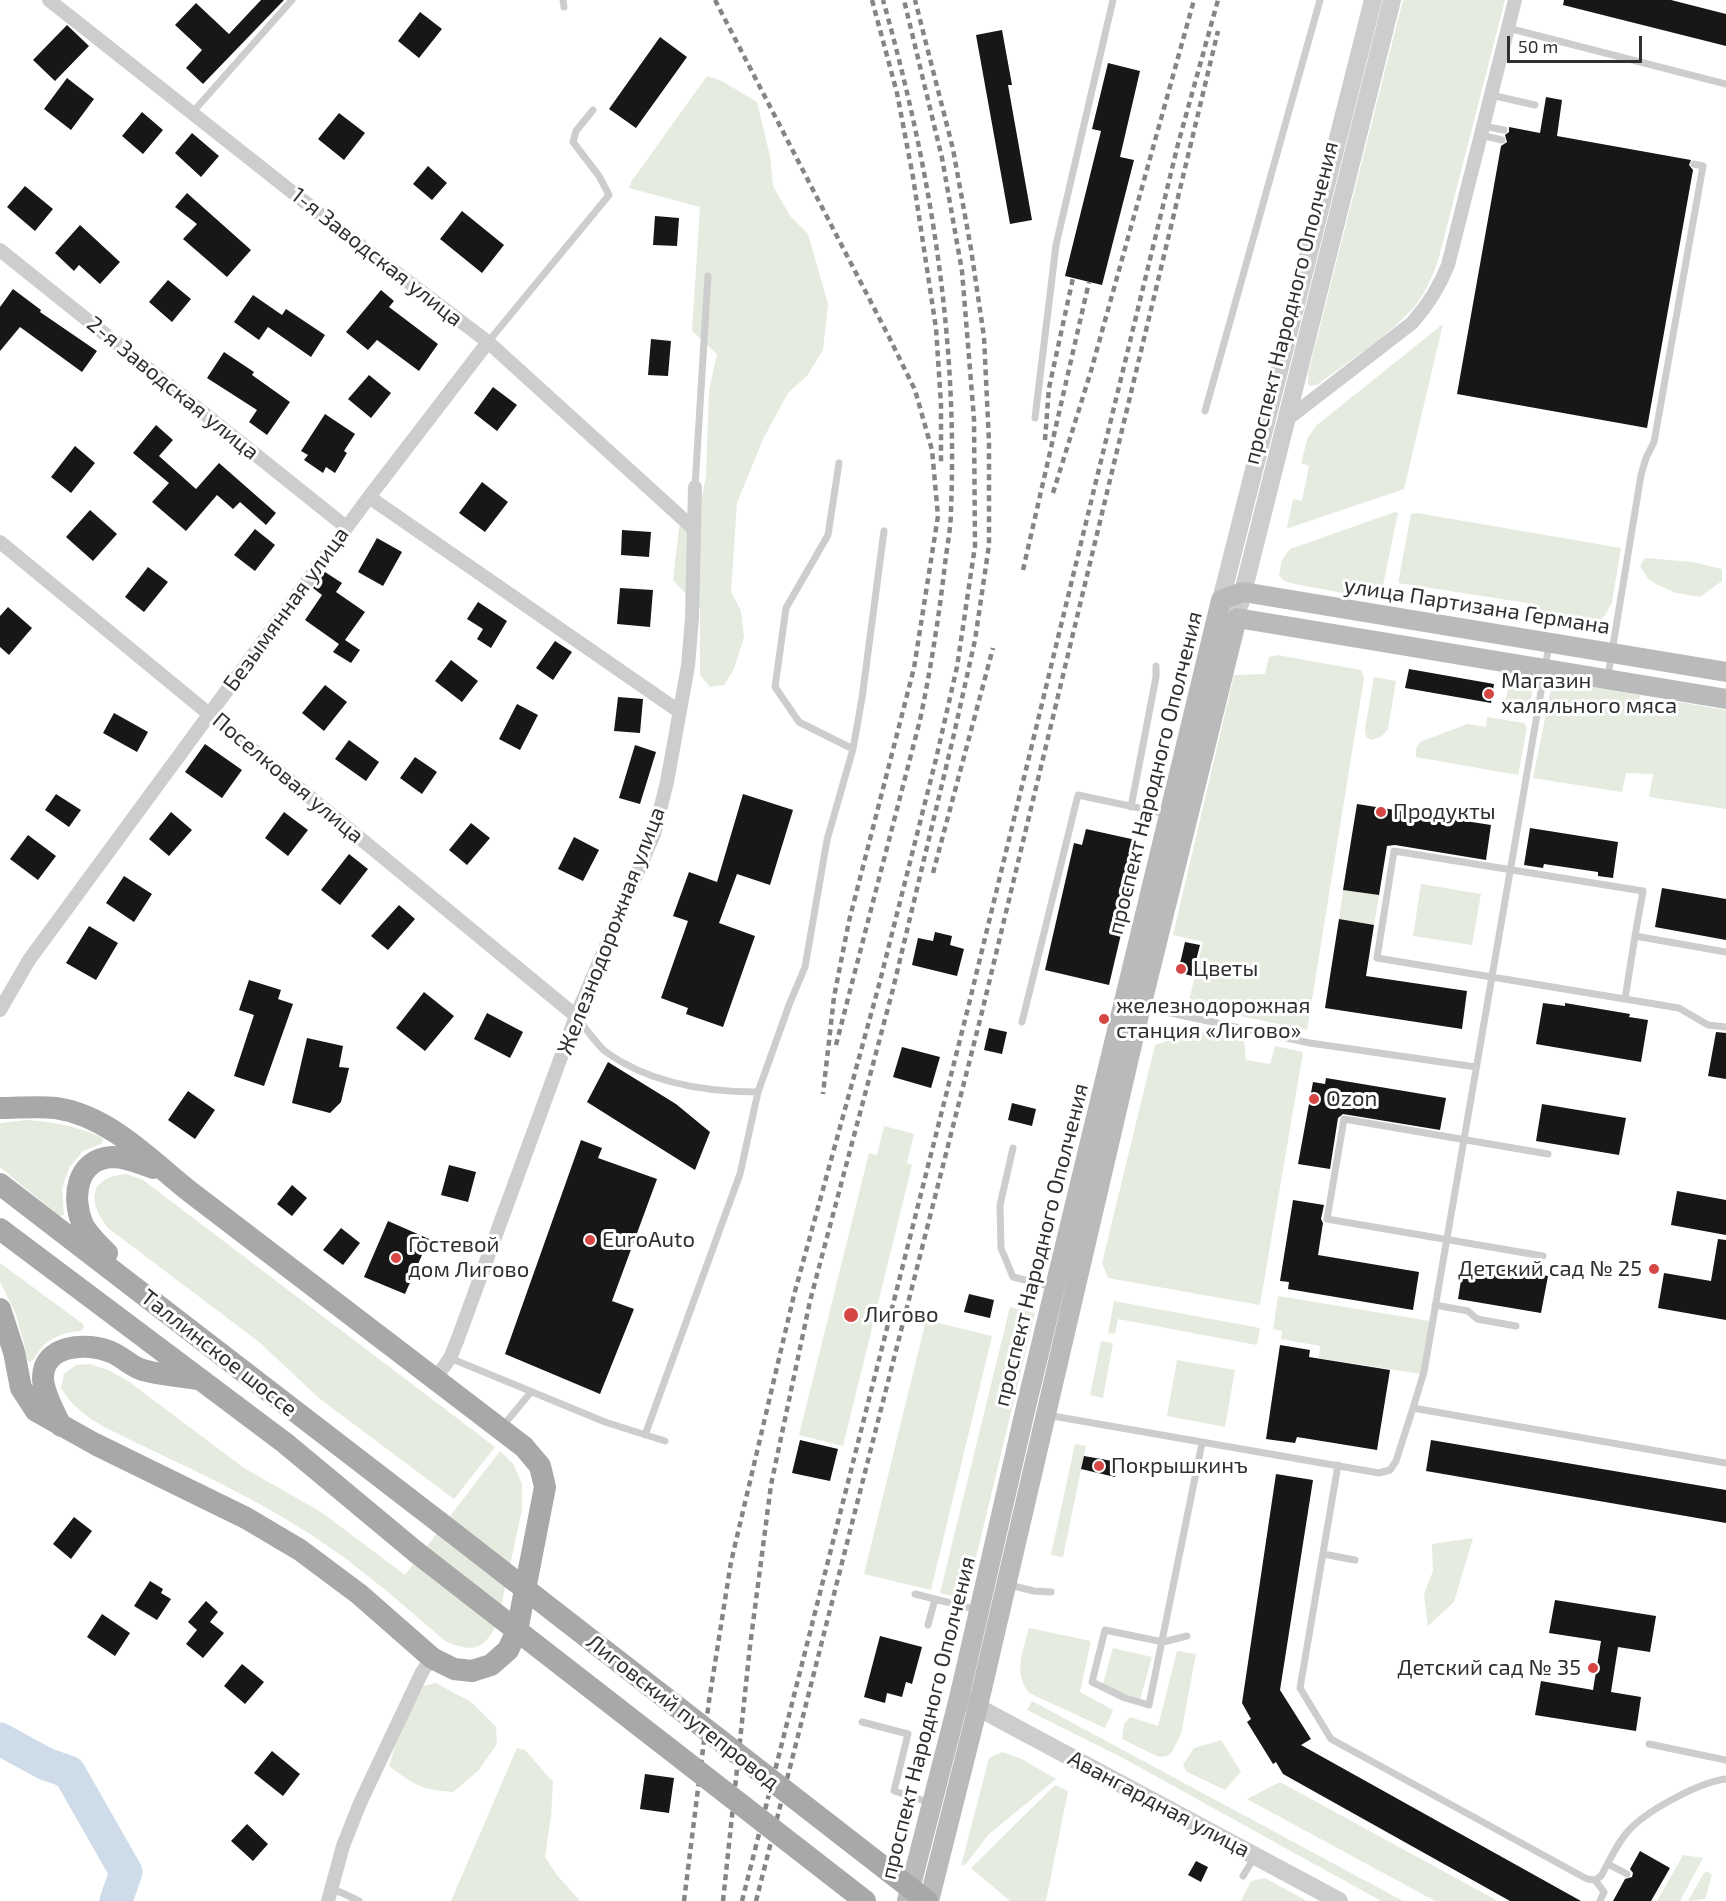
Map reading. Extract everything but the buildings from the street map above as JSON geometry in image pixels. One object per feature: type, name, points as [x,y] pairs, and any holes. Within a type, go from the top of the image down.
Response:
[{"type":"main road","name":"улица Партизана Германа","points":[[1221,600],[1243,592],[1726,672]]},
{"type":"main road","name":"проспект Народного Ополчения","points":[[907,1901],[959,1698],[1221,600]]},
{"type":"main road","name":"проспект Народного Ополчения","points":[[928,1901],[978,1706],[1141,1007],[1237,618]]},
{"type":"main road","points":[[1237,618],[1726,699]]},
{"type":"main road","points":[[0,1108],[57,1108],[88,1118],[137,1148],[524,1447],[540,1466],[545,1487],[518,1631],[508,1650],[491,1665],[472,1671],[454,1669],[432,1658],[359,1594],[300,1550],[246,1518],[61,1426],[36,1411],[21,1388],[14,1352],[0,1309]]},
{"type":"main road","points":[[144,1295],[84,1227],[76,1207],[76,1192],[82,1174],[88,1168],[94,1163],[111,1157],[128,1159],[168,1174]]},
{"type":"main road","name":"Таллинское шоссе","points":[[0,1184],[439,1522]]},
{"type":"main road","name":"Таллинское шоссе","points":[[0,1229],[285,1443],[416,1552]]},
{"type":"main road","points":[[61,1426],[47,1398],[43,1377],[49,1359],[67,1347],[88,1346],[111,1352],[141,1370],[202,1380]]},
{"type":"main road","name":"Лиговский путепровод","points":[[439,1522],[928,1901]]},
{"type":"main road","name":"Лиговский путепровод","points":[[416,1552],[865,1901]]},
{"type":"street","name":"1-я Заводская улица","points":[[49,0],[344,233],[488,342],[693,528]]},
{"type":"street","name":"проспект Народного Ополчения","points":[[1237,618],[1221,600],[1373,0]]},
{"type":"street","name":"проспект Народного Ополчения","points":[[1237,618],[1392,0]]},
{"type":"street","points":[[1286,421],[1412,323],[1429,304],[1441,283],[1448,265],[1515,0]]},
{"type":"street","name":"2-я Заводская улица","points":[[0,250],[346,527]]},
{"type":"street","name":"Безымянная улица","points":[[0,1010],[29,960],[346,527],[488,342]]},
{"type":"street","name":"Железнодорожная улица","points":[[436,1378],[450,1358],[576,1016],[654,834],[667,782],[688,666],[692,618],[695,487]]},
{"type":"street","points":[[369,497],[680,711]]},
{"type":"street","name":"Поселковая улица","points":[[0,542],[576,1016]]},
{"type":"street","points":[[330,1895],[343,1846],[360,1803],[422,1672],[432,1658]]},
{"type":"street","name":"Авангардная улица","points":[[959,1698],[978,1706],[1339,1901]]},
{"type":"lane","points":[[192,113],[292,0]]},
{"type":"lane","points":[[1035,418],[1056,245],[1113,0]]},
{"type":"lane","points":[[1205,411],[1320,0]]},
{"type":"lane","points":[[1508,28],[1726,84]]},
{"type":"lane","points":[[1491,95],[1535,105]]},
{"type":"lane","name":"Безымянная улица","points":[[488,342],[609,195],[599,176],[573,142],[576,131],[593,110]]},
{"type":"lane","points":[[1482,131],[1504,130]]},
{"type":"lane","points":[[1482,131],[1502,140]]},
{"type":"lane","points":[[1607,679],[1641,475],[1654,442],[1703,166],[1694,164]]},
{"type":"lane","points":[[695,487],[708,276]]},
{"type":"lane","points":[[839,463],[828,535],[786,608],[775,687],[799,722],[853,749]]},
{"type":"lane","points":[[645,1435],[740,1174],[758,1092],[805,967],[827,840],[853,749],[884,531]]},
{"type":"lane","points":[[1046,1415],[1379,1473],[1390,1470],[1396,1461],[1424,1372],[1550,643]]},
{"type":"lane","points":[[1131,807],[1156,677],[1156,666]]},
{"type":"lane","points":[[1022,1022],[1078,795],[1169,814]]},
{"type":"lane","points":[[1625,999],[1643,891],[1394,851],[1377,958],[1679,1008],[1708,1025],[1726,1028]]},
{"type":"lane","points":[[1635,936],[1726,952]]},
{"type":"lane","points":[[1141,1007],[1310,1043],[1476,1067]]},
{"type":"lane","points":[[576,1016],[605,1051],[651,1076],[695,1087],[758,1092]]},
{"type":"lane","points":[[1543,1256],[1327,1219],[1344,1119],[1548,1154]]},
{"type":"lane","points":[[1013,1148],[1000,1205],[1001,1248],[1013,1277],[1055,1288]]},
{"type":"lane","points":[[1435,1305],[1468,1311],[1477,1319],[1516,1326]]},
{"type":"lane","points":[[450,1358],[605,1422],[665,1441]]},
{"type":"lane","points":[[501,1428],[531,1392]]},
{"type":"lane","points":[[1413,1408],[1726,1463]]},
{"type":"lane","points":[[1187,1636],[1163,1642],[1105,1630],[1092,1682],[1125,1698],[1149,1705],[1163,1642],[1202,1443]]},
{"type":"lane","points":[[1338,1466],[1300,1688],[1331,1739],[1587,1879],[1595,1880],[1601,1876],[1630,1829],[1642,1818],[1710,1781],[1726,1779]]},
{"type":"lane","points":[[1323,1554],[1355,1560]]},
{"type":"lane","points":[[1007,1584],[1034,1591],[1051,1592]]},
{"type":"lane","points":[[915,1594],[980,1610]]},
{"type":"lane","points":[[928,1625],[935,1599]]},
{"type":"lane","points":[[862,1722],[908,1734],[894,1791],[933,1804]]},
{"type":"lane","points":[[1649,1744],[1726,1760]]},
{"type":"lane","points":[[1244,1876],[1255,1856]]},
{"type":"lane","points":[[1608,1864],[1628,1874]]},
{"type":"lane","points":[[1595,1880],[1604,1892],[1599,1901]]},
{"type":"lane","points":[[330,1895],[340,1892],[358,1901]]},
{"type":"shaded area","points":[[1403,0],[1505,0],[1438,261],[1428,285],[1420,299],[1400,322],[1358,356],[1317,385],[1310,386],[1308,374]]},
{"type":"shaded area","points":[[707,76],[722,81],[757,102],[770,156],[773,186],[790,216],[808,234],[828,304],[823,350],[807,376],[788,393],[763,439],[737,503],[731,592],[741,611],[744,637],[734,669],[724,685],[710,687],[700,675],[700,609],[673,580],[679,528],[701,502],[706,476],[709,390],[717,354],[692,331],[700,207],[629,188]]},
{"type":"shaded area","points":[[1443,324],[1404,489],[1287,528],[1293,499],[1302,501],[1309,466],[1301,463],[1308,437],[1317,425]]},
{"type":"shaded area","points":[[1395,512],[1398,513],[1380,600],[1295,584],[1284,581],[1279,575],[1282,560],[1290,549]]},
{"type":"shaded area","points":[[1417,513],[1621,548],[1612,602],[1606,614],[1595,626],[1583,631],[1548,626],[1527,603],[1398,583],[1411,514]]},
{"type":"shaded area","points":[[1645,558],[1693,562],[1722,569],[1722,581],[1700,597],[1676,593],[1648,579],[1640,566]]},
{"type":"shaded area","points":[[1277,655],[1361,670],[1364,678],[1307,1030],[1188,1005],[1203,942],[1173,935],[1234,675],[1265,674],[1269,657]]},
{"type":"shaded area","points":[[1374,677],[1396,681],[1388,729],[1382,736],[1372,740],[1366,737],[1365,729]]},
{"type":"shaded area","points":[[1510,679],[1534,683],[1529,707],[1505,703]]},
{"type":"shaded area","points":[[1557,681],[1640,695],[1637,711],[1663,715],[1666,700],[1726,710],[1726,809],[1649,797],[1653,774],[1626,773],[1622,792],[1533,778],[1552,684]]},
{"type":"shaded area","points":[[1487,717],[1524,723],[1527,728],[1518,775],[1416,757],[1416,749],[1420,742],[1467,724],[1486,727]]},
{"type":"shaded area","points":[[1421,884],[1481,894],[1472,945],[1413,936]]},
{"type":"shaded area","points":[[1343,890],[1379,895],[1374,925],[1339,919]]},
{"type":"shaded area","points":[[1172,1026],[1244,1041],[1246,1060],[1270,1064],[1275,1046],[1303,1052],[1260,1305],[1108,1278],[1102,1263],[1155,1045],[1167,1041]]},
{"type":"shaded area","points":[[27,1120],[74,1127],[101,1137],[103,1141],[83,1151],[69,1168],[62,1189],[64,1215],[59,1216],[0,1167],[0,1123]]},
{"type":"shaded area","points":[[884,1126],[914,1134],[907,1163],[912,1165],[843,1446],[799,1435],[869,1153],[877,1155]]},
{"type":"shaded area","points":[[127,1174],[143,1180],[495,1447],[454,1499],[320,1399],[259,1342],[108,1228],[97,1209],[94,1200],[95,1192],[98,1185],[105,1180]]},
{"type":"shaded area","points":[[0,1263],[83,1324],[84,1328],[81,1331],[63,1334],[52,1339],[43,1346],[32,1361],[27,1360],[15,1312],[0,1282]]},
{"type":"shaded area","points":[[1278,1296],[1430,1321],[1421,1374],[1319,1358],[1320,1346],[1281,1339],[1282,1331],[1273,1329]]},
{"type":"shaded area","points":[[1114,1301],[1260,1328],[1257,1345],[1118,1319],[1115,1334],[1108,1333]]},
{"type":"shaded area","points":[[1010,1307],[1035,1313],[966,1599],[940,1593]]},
{"type":"shaded area","points":[[926,1320],[992,1336],[931,1590],[864,1574]]},
{"type":"shaded area","points":[[1101,1341],[1113,1343],[1103,1398],[1090,1395]]},
{"type":"shaded area","points":[[1177,1360],[1235,1370],[1225,1427],[1167,1416]]},
{"type":"shaded area","points":[[90,1364],[108,1370],[128,1381],[244,1468],[321,1512],[405,1575],[500,1451],[514,1465],[522,1484],[522,1510],[498,1620],[489,1637],[484,1643],[471,1648],[445,1641],[362,1572],[310,1534],[234,1491],[91,1419],[75,1406],[61,1388],[64,1374],[76,1365]]},
{"type":"shaded area","points":[[1075,1444],[1086,1446],[1063,1557],[1051,1555]]},
{"type":"shaded area","points":[[1473,1538],[1454,1602],[1428,1626],[1424,1594],[1433,1571],[1432,1544]]},
{"type":"shaded area","points":[[1029,1628],[1091,1641],[1080,1692],[1113,1710],[1105,1728],[1029,1693],[1020,1670]]},
{"type":"shaded area","points":[[1113,1648],[1152,1657],[1140,1700],[1102,1687]]},
{"type":"shaded area","points":[[1177,1651],[1196,1654],[1181,1734],[1172,1752],[1167,1756],[1159,1757],[1122,1739],[1124,1724],[1130,1717],[1158,1726]]},
{"type":"shaded area","points":[[436,1683],[471,1702],[496,1727],[497,1744],[478,1771],[453,1792],[433,1790],[419,1785],[389,1766],[399,1733],[423,1686]]},
{"type":"shaded area","points":[[1032,1701],[1403,1901],[1381,1901],[1123,1758],[1027,1710]]},
{"type":"shaded area","points":[[1221,1740],[1241,1772],[1225,1790],[1187,1772],[1183,1765],[1194,1748]]},
{"type":"shaded area","points":[[517,1748],[525,1750],[553,1782],[545,1857],[556,1874],[580,1901],[451,1901]]},
{"type":"shaded area","points":[[1002,1752],[1022,1759],[1056,1779],[988,1835],[966,1864],[961,1866],[989,1758]]},
{"type":"shaded area","points":[[1280,1782],[1498,1901],[1435,1901],[1247,1799]]},
{"type":"shaded area","points":[[1055,1785],[1068,1791],[1046,1901],[1010,1901],[971,1868]]},
{"type":"shaded area","points":[[1683,1855],[1703,1858],[1680,1901],[1657,1901]]},
{"type":"shaded area","points":[[1707,1871],[1712,1875],[1705,1899],[1688,1901],[1704,1873]]},
{"type":"shaded area","points":[[1265,1878],[1307,1901],[1241,1901],[1251,1881]]},
{"type":"waterway","points":[[0,1739],[46,1764],[69,1772],[126,1872],[116,1901]]},
{"type":"railway","points":[[715,0],[915,390],[932,450],[938,516],[914,668],[849,921],[834,997],[823,1094]]},
{"type":"railway","points":[[872,0],[897,93],[913,177],[936,328],[941,404],[941,464]]},
{"type":"railway","points":[[836,1045],[920,720],[928,681],[951,517],[950,381],[937,252],[914,125],[883,0]]},
{"type":"railway","points":[[684,1901],[709,1701],[731,1562],[794,1295],[879,985],[936,759],[957,667],[975,546],[974,419],[962,271],[942,158],[904,0]]},
{"type":"railway","points":[[723,1901],[750,1646],[771,1485],[810,1301],[893,989],[954,734],[975,640],[989,545],[989,442],[984,337],[953,149],[915,0]]},
{"type":"railway","points":[[1053,493],[1091,371],[1194,0]]},
{"type":"railway","points":[[742,1901],[968,1008],[1178,144],[1218,0]]},
{"type":"railway","points":[[756,1901],[982,1012],[1218,31]]},
{"type":"railway","points":[[1045,440],[1049,388],[1073,278]]},
{"type":"railway","points":[[1023,570],[1089,282]]},
{"type":"railway","points":[[933,873],[993,648]]},
{"type":"place","name":"Магазин халяльного мяса","points":[[1489,694]]},
{"type":"place","name":"Продукты","points":[[1381,812]]},
{"type":"place","name":"Цветы","points":[[1181,969]]},
{"type":"place","name":"железнодорожная станция «Лигово»","points":[[1104,1019]]},
{"type":"place","name":"Ozon","points":[[1314,1099]]},
{"type":"place","name":"EuroAuto","points":[[590,1240]]},
{"type":"place","name":"Гостевой дом Лигово","points":[[396,1258]]},
{"type":"place","name":"Детский сад № 25","points":[[1654,1269]]},
{"type":"place","name":"Лигово","points":[[851,1315]]},
{"type":"place","name":"Покрышкинъ","points":[[1099,1466]]},
{"type":"place","name":"Детский сад № 35","points":[[1593,1668]]}]
